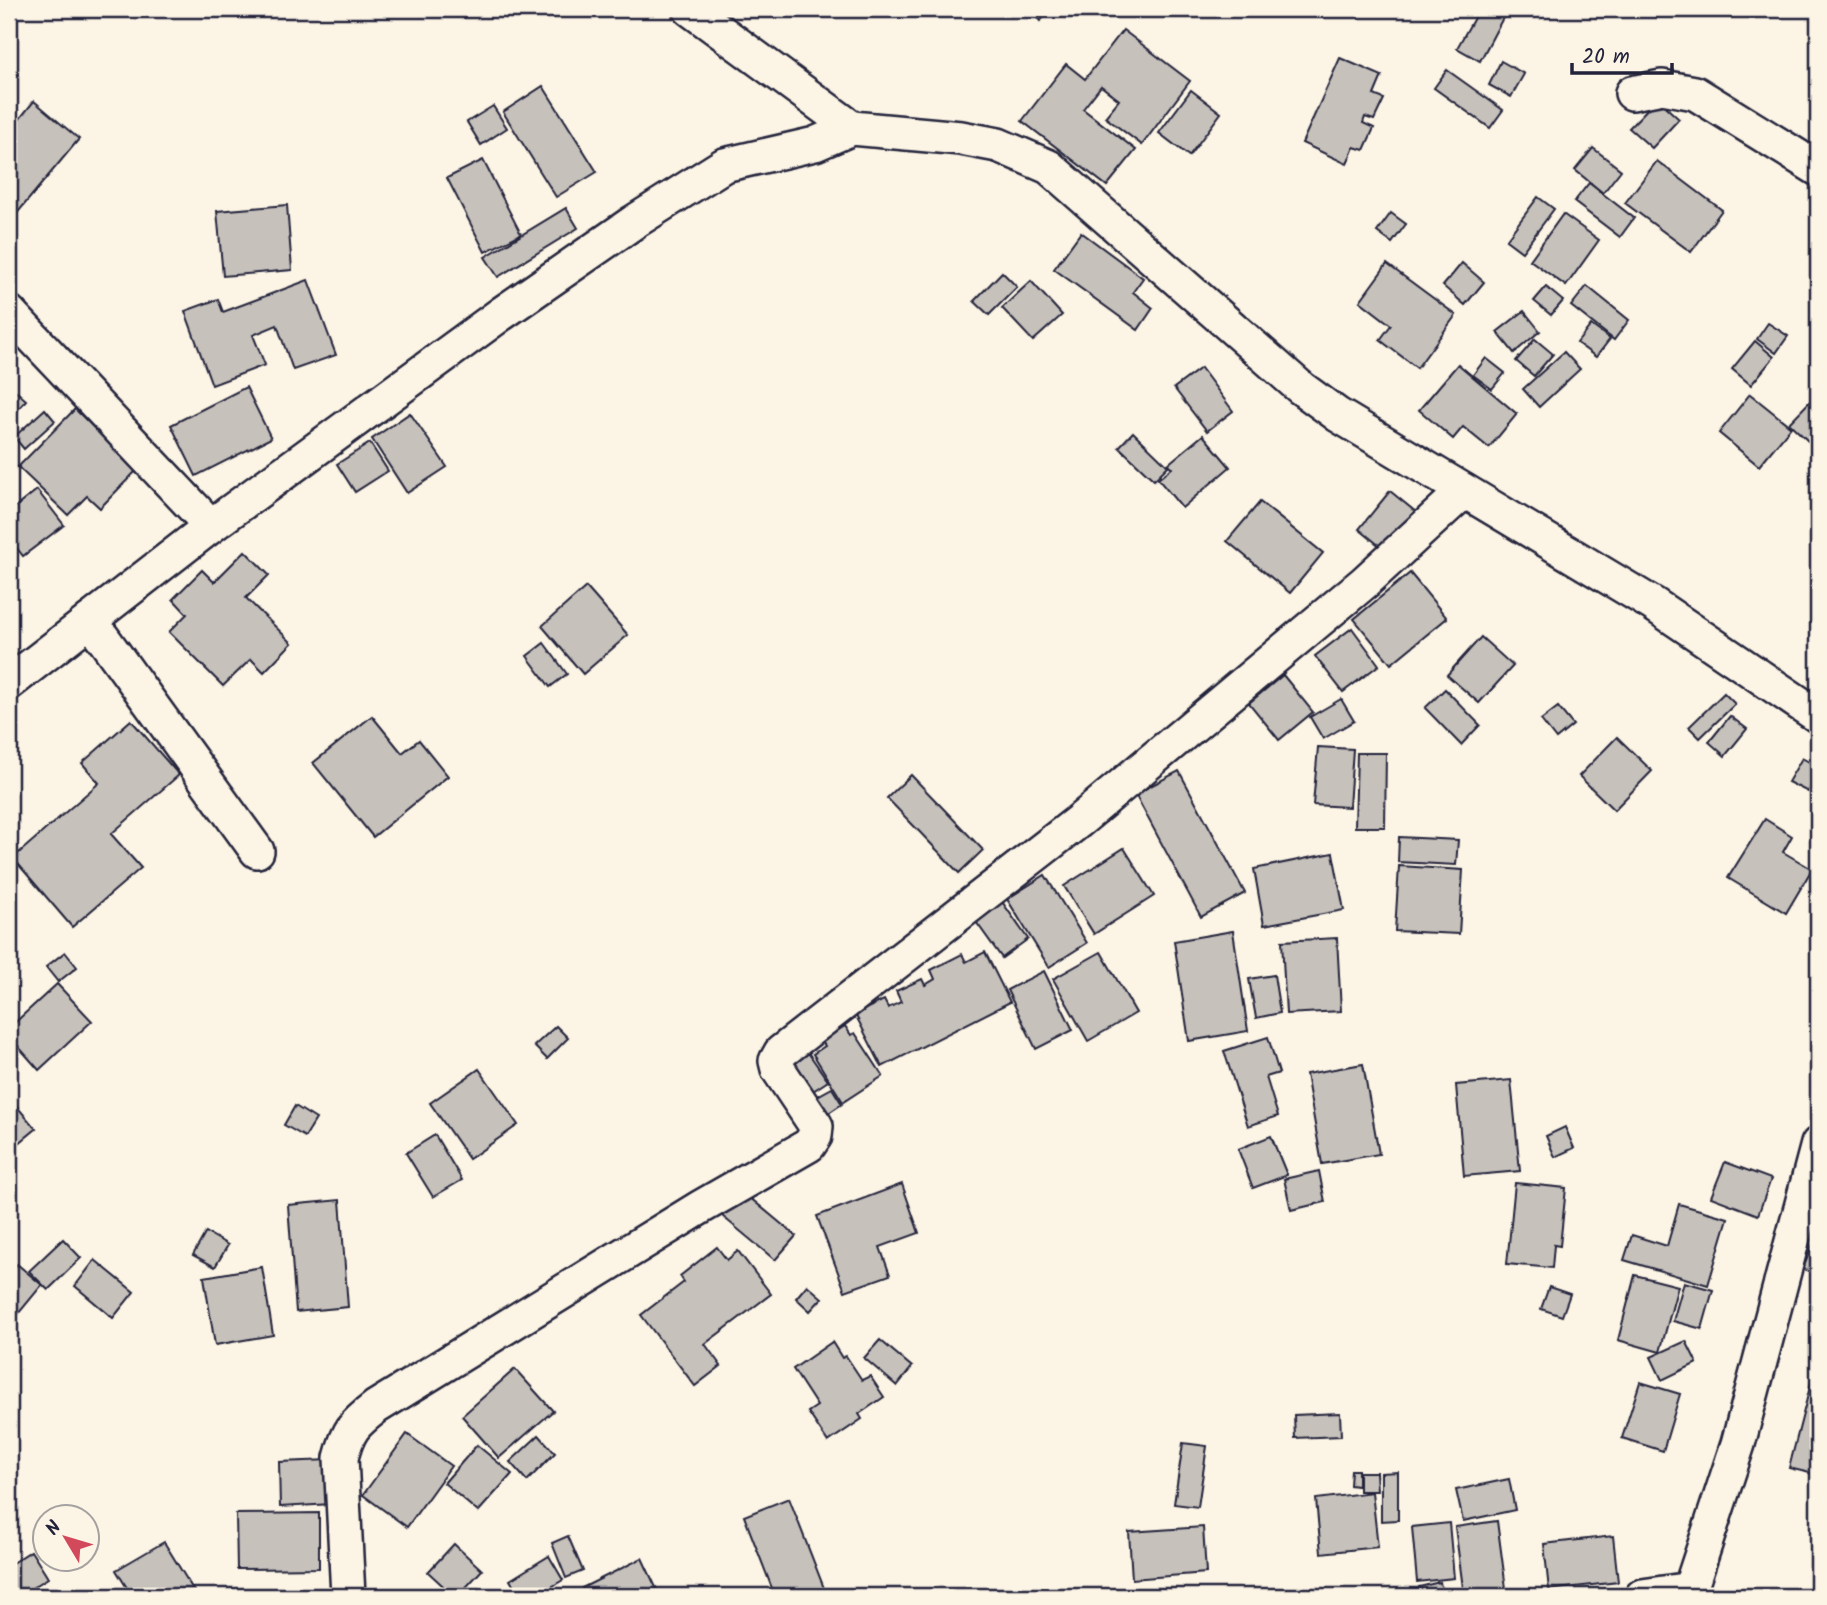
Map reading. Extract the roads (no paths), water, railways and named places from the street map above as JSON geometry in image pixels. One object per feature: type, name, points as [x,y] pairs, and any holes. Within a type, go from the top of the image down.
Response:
[{"type":"street","points":[[690,9],[852,128]]},
{"type":"street","points":[[1632,93],[1662,87],[1695,93],[1818,169]]},
{"type":"street","points":[[9,683],[211,526],[500,314],[634,222],[724,165],[816,144],[852,128],[961,138],[998,145],[1049,167],[1301,388],[1338,415],[1653,604],[1818,716]]},
{"type":"street","points":[[9,313],[211,526]]},
{"type":"street","points":[[348,1596],[341,1458],[346,1436],[354,1424],[376,1407],[608,1264],[809,1145],[815,1136],[816,1126],[778,1069],[776,1061],[781,1052],[1079,821],[1364,582],[1464,491]]},
{"type":"street","points":[[90,620],[257,851]]},
{"type":"street","points":[[1642,1596],[1690,1592],[1738,1444],[1818,1144]]}]
